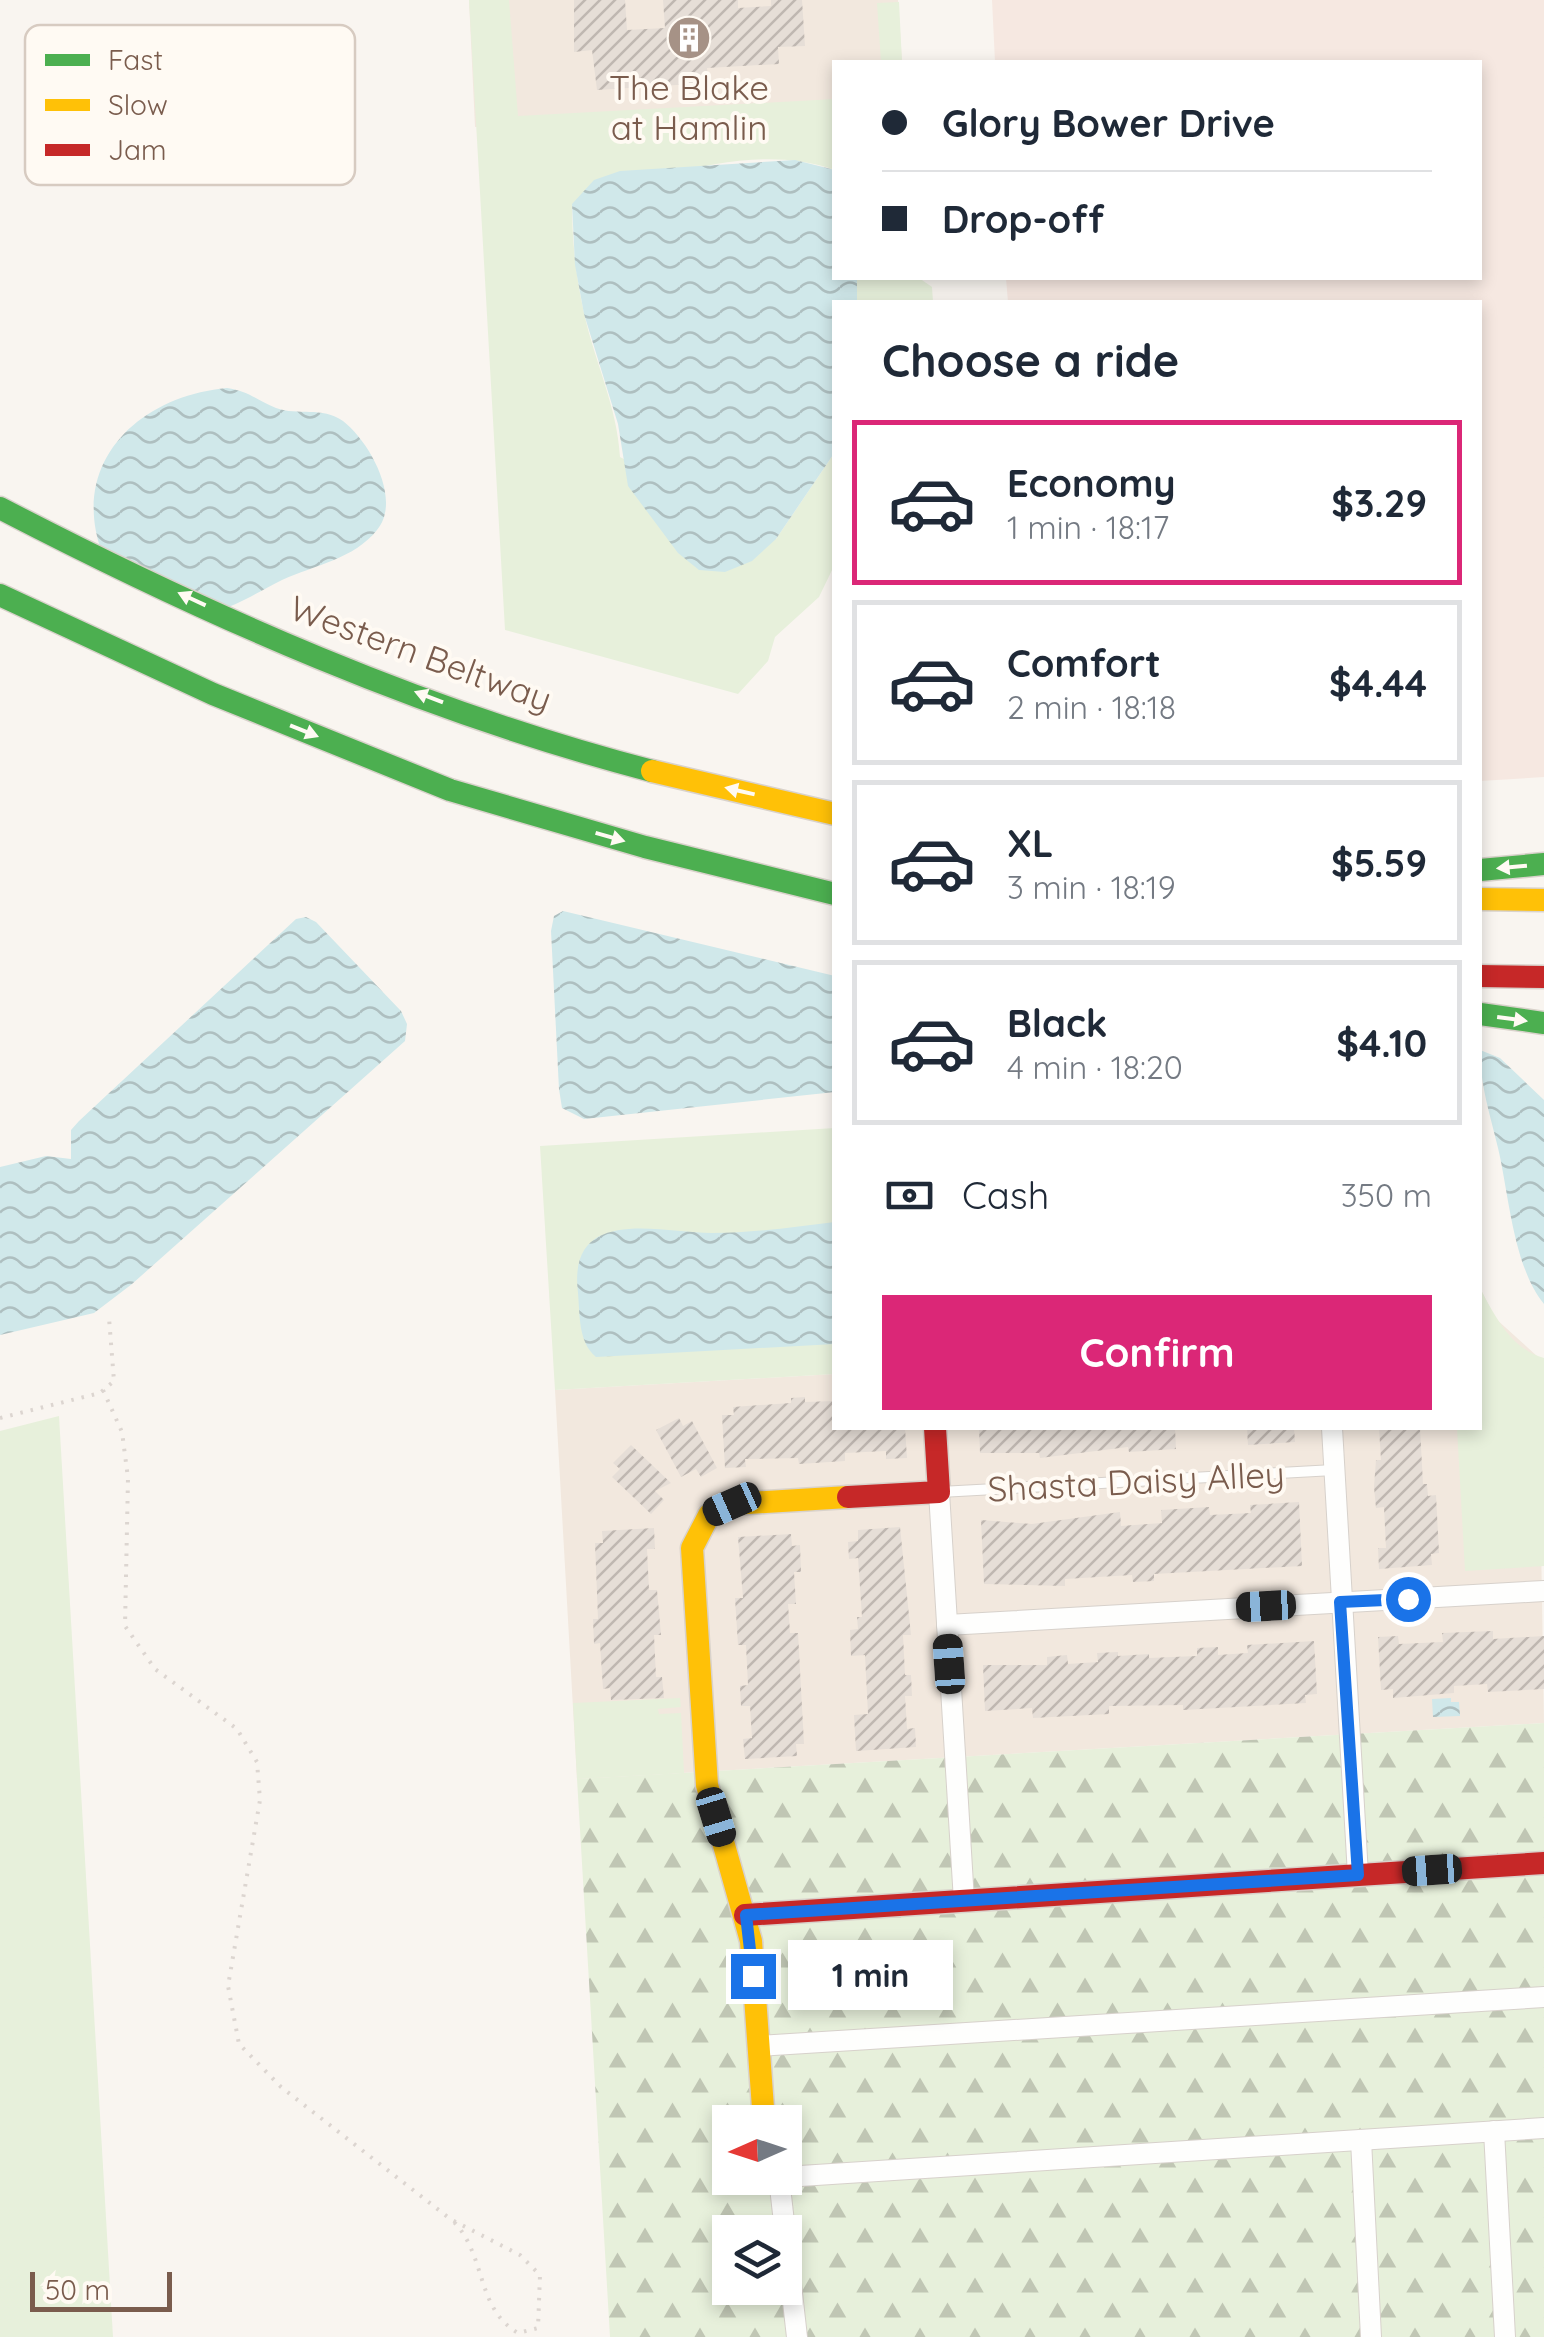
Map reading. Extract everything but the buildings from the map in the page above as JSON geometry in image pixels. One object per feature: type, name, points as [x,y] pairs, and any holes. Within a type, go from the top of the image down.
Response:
[{"type":"main road","name":"Western Beltway","points":[[0,508],[280,640],[450,705],[639,767],[832,813]]},
{"type":"main road","points":[[0,595],[213,694],[450,790],[645,847],[832,893]]},
{"type":"main road","points":[[1482,870],[1544,864]]},
{"type":"main road","points":[[1482,899],[1544,900]]},
{"type":"main road","points":[[1482,976],[1544,976]]},
{"type":"main road","points":[[1482,1014],[1544,1024]]},
{"type":"main road","points":[[763,2105],[746,1915],[706,1784],[692,1548],[708,1515],[732,1504],[939,1492],[935,1430]]},
{"type":"main road","points":[[746,1915],[1544,1863]]},
{"type":"street","points":[[1332,1430],[1358,1875]]},
{"type":"street","points":[[939,1492],[964,1901]]},
{"type":"street","points":[[946,1624],[1544,1591]]},
{"type":"street","points":[[758,2046],[1544,1997]]},
{"type":"street","points":[[802,2176],[1544,2128]]},
{"type":"street","points":[[1494,2130],[1505,2337]]},
{"type":"street","points":[[1362,2140],[1371,2337]]},
{"type":"street","points":[[784,2195],[797,2337]]},
{"type":"lane","name":"Shasta Daisy Alley","points":[[939,1492],[1334,1470]]},
{"type":"path","points":[[0,1418],[103,1390],[114,1380],[116,1367],[108,1318]]},
{"type":"path","points":[[103,1390],[122,1432],[128,1478],[122,1586],[125,1626],[154,1669],[237,1729],[257,1762],[260,1800],[228,1986],[239,2044],[281,2087],[468,2235],[486,2298],[500,2322],[518,2333],[538,2328],[540,2275],[520,2254],[452,2220]]},
{"type":"shaded area","points":[[469,0],[898,0],[902,60],[832,60],[832,105],[475,127]]},
{"type":"shaded area","points":[[992,0],[1544,0],[1544,777],[1482,781],[1482,300],[1008,300],[1006,280],[1482,280],[1482,60],[995,60]]},
{"type":"shaded area","points":[[1482,1292],[1495,1318],[1538,1357],[1544,1723],[577,1779],[555,1390],[832,1374],[832,1430],[1482,1430]]},
{"type":"green space","points":[[469,0],[509,0],[518,116],[832,99],[832,169],[769,159],[736,161],[669,175],[572,204],[581,299],[615,420],[620,457],[776,539],[832,456],[832,570],[819,597],[775,637],[768,661],[738,694],[505,630]]},
{"type":"green space","points":[[899,2],[902,60],[881,60],[877,3]]},
{"type":"green space","points":[[857,280],[922,280],[932,287],[933,300],[857,300]]},
{"type":"green space","points":[[832,1128],[832,1374],[555,1390],[540,1146]]},
{"type":"green space","points":[[1482,1292],[1513,1339],[1544,1358],[1544,1566],[1465,1571],[1457,1430],[1482,1430]]},
{"type":"green space","points":[[59,1416],[113,2337],[0,2337],[0,1431]]},
{"type":"green space","points":[[680,1698],[681,1707],[658,1709],[659,1714],[681,1713],[684,1773],[577,1779],[573,1703]]},
{"type":"green space","points":[[1544,1723],[1544,2337],[610,2337],[577,1779]]},
{"type":"water","points":[[795,160],[832,169],[832,280],[857,280],[857,300],[832,300],[832,456],[776,539],[752,561],[725,572],[699,570],[678,553],[628,486],[618,424],[584,314],[575,265],[572,204],[594,180],[620,171]]},
{"type":"water","points":[[227,388],[276,408],[327,414],[343,421],[363,443],[380,472],[386,503],[377,530],[357,548],[213,613],[102,553],[94,520],[95,490],[104,463],[119,439],[140,420],[166,404]]},
{"type":"water","points":[[563,911],[832,975],[832,1092],[584,1119],[562,1108],[551,931],[554,916]]},
{"type":"water","points":[[306,917],[316,922],[401,1011],[407,1024],[405,1041],[132,1284],[94,1313],[0,1335],[0,1167],[46,1156],[71,1159],[71,1130],[79,1121],[296,919]]},
{"type":"water","points":[[1482,1051],[1500,1058],[1544,1100],[1544,1304],[1519,1250],[1484,1087]]},
{"type":"water","points":[[832,1222],[832,1344],[596,1357],[590,1351],[583,1336],[578,1293],[579,1265],[587,1246],[602,1235],[622,1230],[743,1232]]},
{"type":"water","points":[[1451,1698],[1451,1702],[1459,1702],[1460,1716],[1433,1717],[1432,1699]]},
{"type":"traffic: fast","points":[[0,508],[158,586],[319,658],[484,720],[652,771]]},
{"type":"traffic: fast","points":[[0,595],[213,694],[450,790],[645,847],[832,893]]},
{"type":"traffic: fast","points":[[1482,870],[1544,864]]},
{"type":"traffic: fast","points":[[1482,1014],[1544,1023]]},
{"type":"traffic: slow","points":[[652,771],[832,813]]},
{"type":"traffic: slow","points":[[1482,899],[1544,900]]},
{"type":"traffic: slow","points":[[763,2105],[751,1941],[707,1785],[692,1548],[709,1515],[732,1504],[848,1497]]},
{"type":"traffic: jam","points":[[1482,976],[1544,977]]},
{"type":"traffic: jam","points":[[848,1497],[939,1492],[935,1430]]},
{"type":"traffic: jam","points":[[745,1915],[1544,1863]]},
{"type":"place","name":"The Blake at Hamlin","points":[[689,38]]},
{"type":"route","points":[[753,1976],[746,1915],[1358,1875],[1340,1602],[1408,1599]]}]
